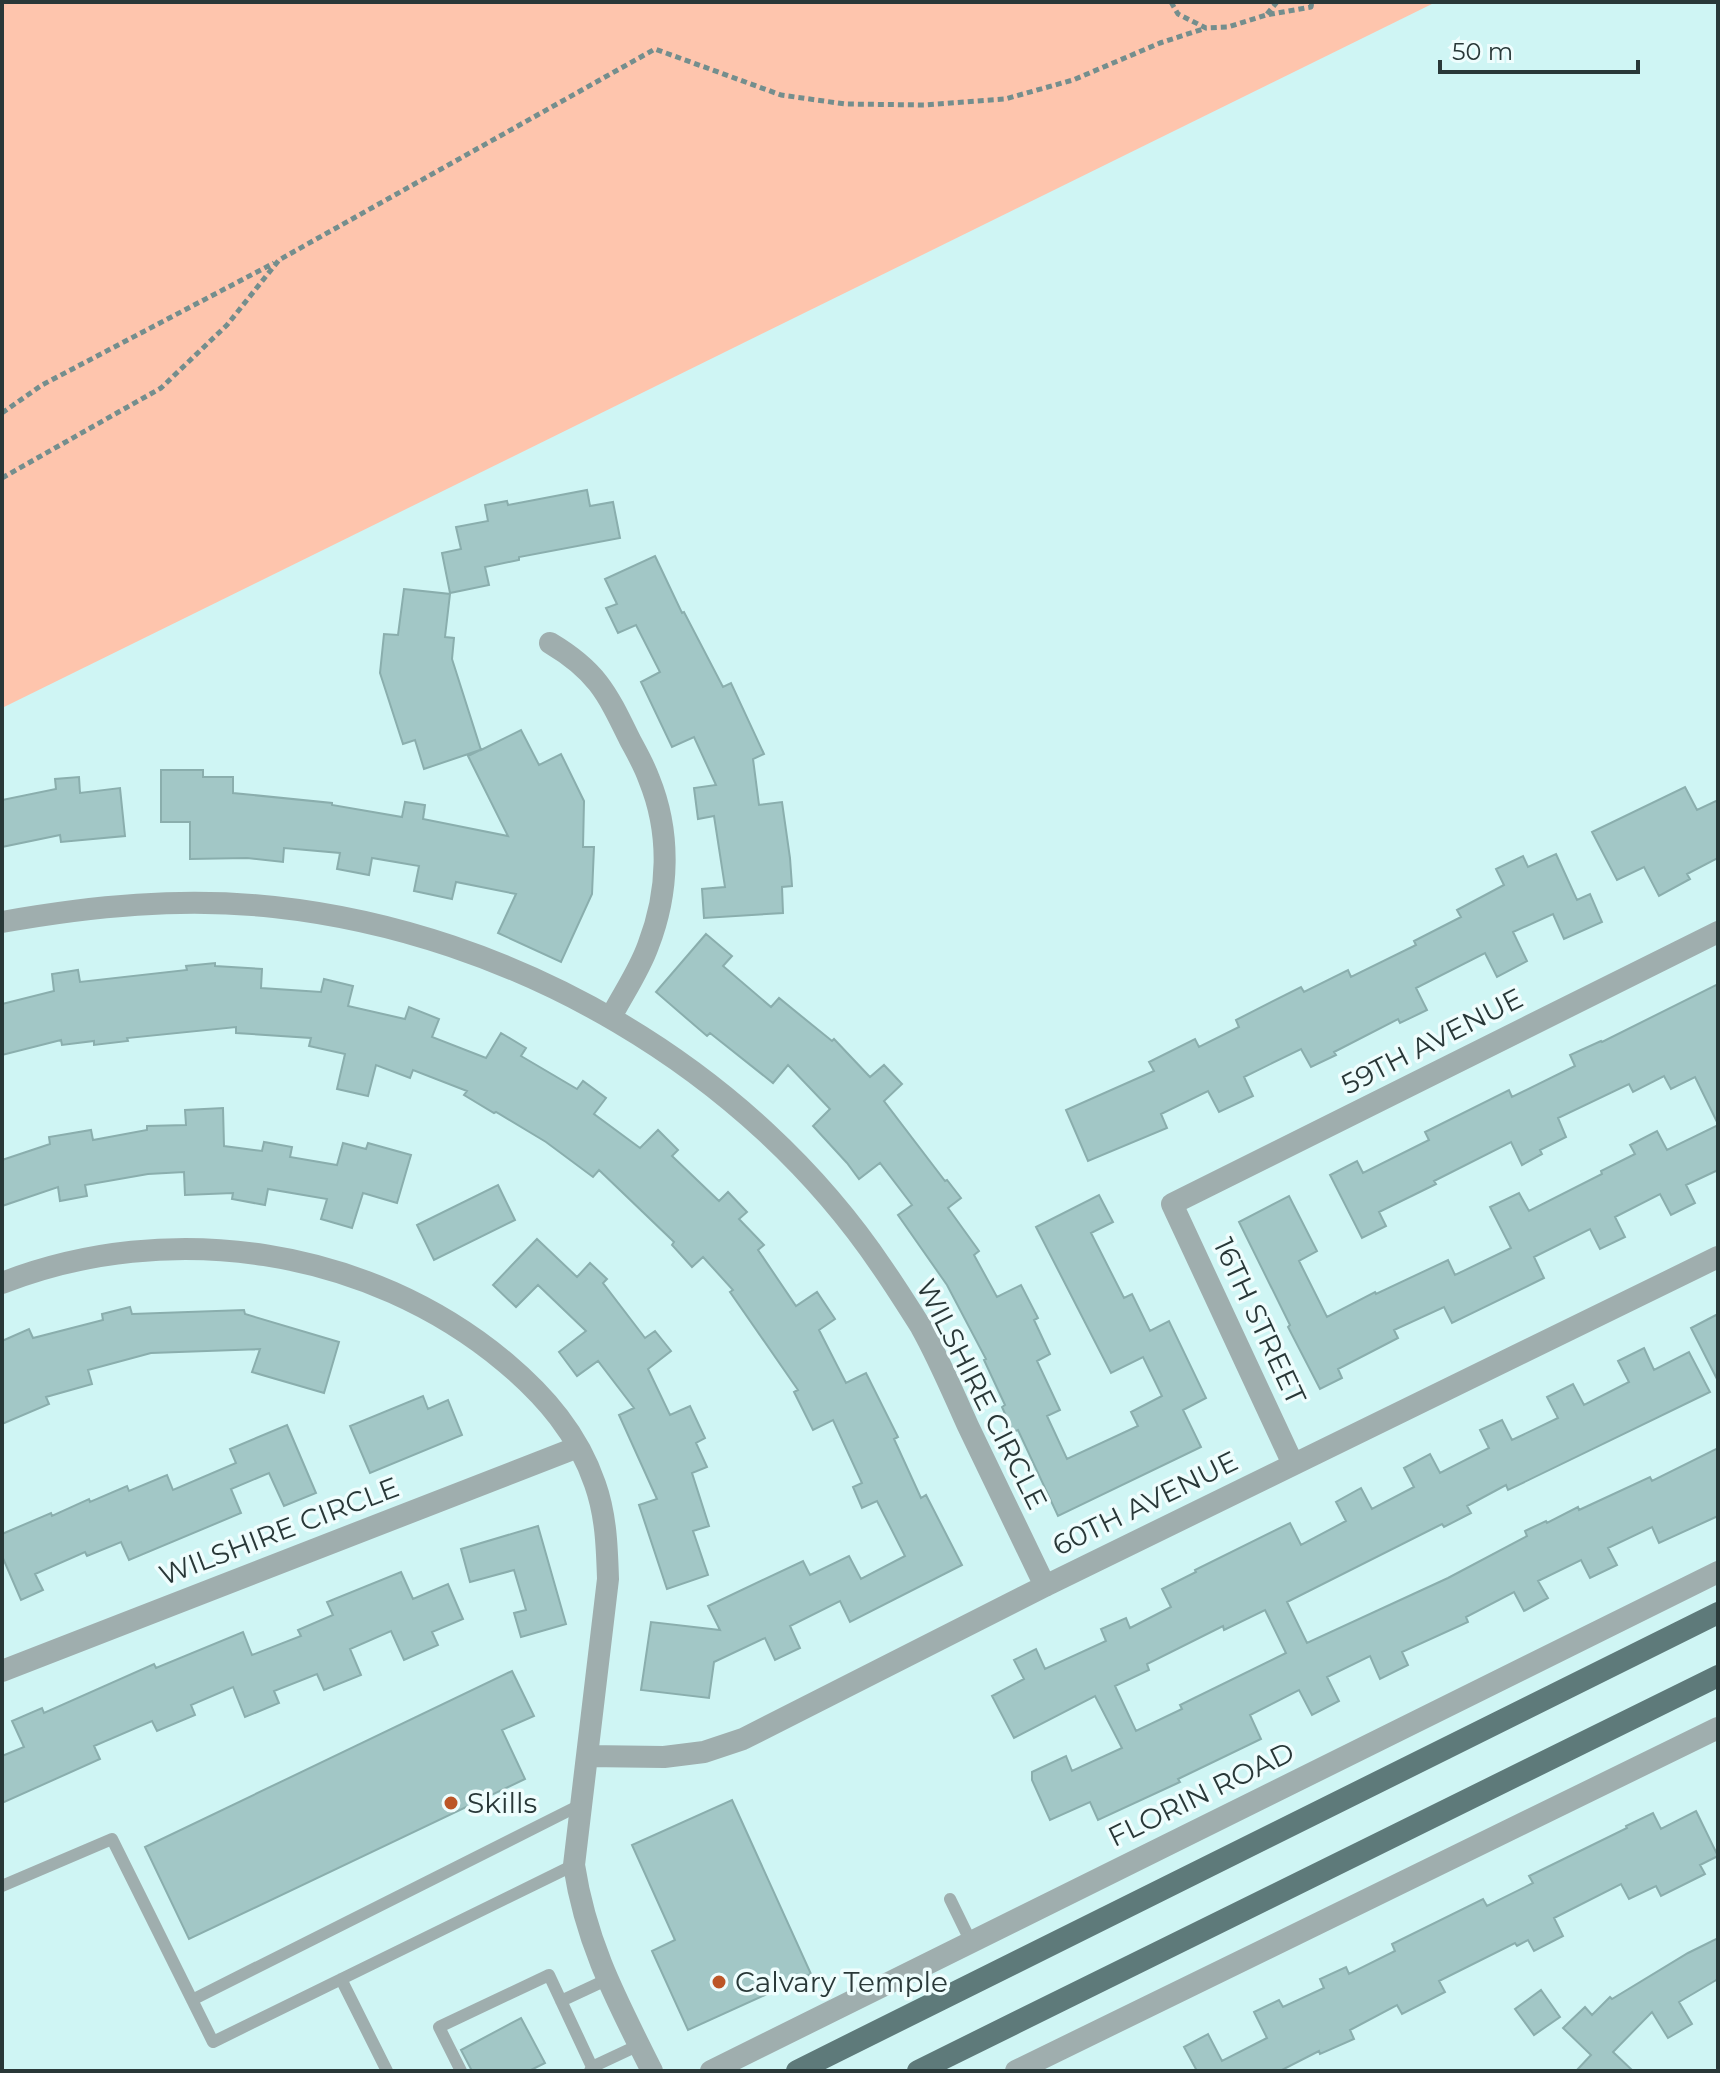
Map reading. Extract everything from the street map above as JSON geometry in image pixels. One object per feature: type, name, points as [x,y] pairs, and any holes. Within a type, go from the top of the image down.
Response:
[{"type":"main road","points":[[797,2071],[1718,1613]]},
{"type":"main road","points":[[918,2071],[1718,1676]]},
{"type":"street","points":[[550,643],[574,658],[597,680],[649,777],[661,814],[665,875],[660,913],[647,949],[611,1017]]},
{"type":"street","name":"WILSHIRE CIRCLE","points":[[2,922],[68,911],[171,903],[275,907],[334,916],[421,936],[505,965],[611,1017],[674,1057],[744,1113],[787,1153],[837,1208],[882,1267],[922,1330],[1045,1586]]},
{"type":"street","name":"59TH AVENUE","points":[[1172,1204],[1718,932]]},
{"type":"street","name":"16TH STREET","points":[[1172,1204],[1293,1464]]},
{"type":"street","points":[[2,1283],[29,1272],[80,1259],[142,1250],[219,1250],[265,1255],[326,1268],[385,1289],[432,1313],[485,1346],[531,1385],[555,1411],[578,1447],[595,1484],[607,1535],[608,1579],[574,1865],[578,1894],[606,1980],[652,2071]]},
{"type":"street","name":"60TH AVENUE","points":[[587,1756],[664,1757],[704,1752],[743,1739],[1045,1586],[1718,1257]]},
{"type":"street","name":"WILSHIRE CIRCLE","points":[[2,1671],[578,1447]]},
{"type":"street","name":"FLORIN ROAD","points":[[711,2071],[1718,1572]]},
{"type":"street","points":[[1016,2071],[1718,1728]]},
{"type":"lane","points":[[192,2000],[582,1804]]},
{"type":"lane","points":[[2,1886],[112,1839],[213,2042],[574,1865]]},
{"type":"lane","points":[[950,1899],[971,1942]]},
{"type":"lane","points":[[461,2071],[439,2027],[549,1975],[591,2069],[639,2045]]},
{"type":"lane","points":[[341,1979],[387,2071]]},
{"type":"lane","points":[[561,2001],[606,1980]]},
{"type":"path","points":[[1171,2],[1178,14],[1206,28]]},
{"type":"path","points":[[1266,15],[1277,2]]},
{"type":"path","points":[[2,413],[42,385],[279,260],[655,49],[781,95],[845,104],[924,105],[1005,99],[1073,80],[1160,43],[1206,28],[1228,27],[1266,15],[1311,7],[1312,2]]},
{"type":"path","points":[[2,478],[161,388],[227,325],[279,260]]},
{"type":"shaded area","points":[[2,2],[1436,2],[2,708]]},
{"type":"building","points":[[587,490],[590,506],[613,502],[620,538],[519,557],[519,560],[485,567],[489,585],[450,593],[442,553],[461,549],[456,527],[488,521],[485,505],[507,501],[508,505]]},
{"type":"building","points":[[655,556],[723,687],[731,683],[764,754],[753,759],[759,805],[782,802],[792,886],[782,887],[783,913],[704,918],[702,889],[725,887],[714,816],[698,819],[694,788],[716,785],[694,737],[672,747],[641,682],[660,672],[636,625],[618,633],[606,608],[617,604],[605,579]]},
{"type":"building","points":[[404,589],[450,594],[445,637],[454,638],[452,659],[481,750],[521,730],[539,765],[561,754],[584,801],[583,847],[594,847],[592,894],[561,962],[498,933],[516,894],[456,882],[452,899],[414,891],[419,866],[372,858],[369,875],[337,869],[340,853],[284,848],[283,862],[247,858],[190,859],[190,822],[161,822],[161,770],[203,770],[203,777],[233,777],[233,793],[332,803],[402,817],[405,802],[425,805],[423,819],[508,836],[468,756],[480,750],[424,769],[415,740],[403,744],[380,673],[384,634],[398,635]]},
{"type":"building","points":[[79,777],[80,793],[120,788],[125,836],[61,842],[60,835],[2,847],[2,800],[56,789],[55,779]]},
{"type":"building","points":[[1685,787],[1697,810],[1718,800],[1718,858],[1687,874],[1690,879],[1659,896],[1644,867],[1617,880],[1592,832]]},
{"type":"building","points":[[1556,854],[1577,900],[1590,894],[1602,922],[1564,939],[1553,914],[1513,932],[1527,961],[1497,977],[1485,953],[1416,988],[1427,1010],[1400,1023],[1398,1019],[1311,1067],[1301,1049],[1244,1077],[1253,1096],[1219,1112],[1208,1091],[1161,1114],[1167,1128],[1088,1161],[1066,1110],[1154,1071],[1149,1062],[1195,1039],[1199,1047],[1239,1027],[1236,1020],[1301,987],[1304,992],[1348,970],[1351,977],[1416,945],[1414,941],[1461,917],[1457,910],[1504,885],[1496,869],[1523,856],[1528,867]]},
{"type":"building","points":[[706,934],[732,956],[723,966],[771,1007],[779,998],[832,1041],[834,1039],[870,1077],[884,1065],[902,1084],[884,1101],[961,1198],[948,1208],[979,1251],[974,1255],[997,1297],[1021,1285],[1038,1318],[1034,1320],[1050,1354],[1037,1361],[1060,1410],[1047,1416],[1067,1459],[1138,1426],[1131,1412],[1162,1396],[1143,1357],[1111,1373],[1036,1227],[1099,1195],[1113,1222],[1091,1233],[1124,1298],[1132,1294],[1150,1331],[1169,1321],[1206,1398],[1183,1410],[1201,1447],[1058,1516],[1018,1430],[1013,1432],[986,1359],[947,1285],[898,1215],[912,1205],[880,1163],[859,1179],[813,1126],[830,1109],[788,1065],[773,1083],[710,1033],[707,1036],[656,992]]},
{"type":"building","points":[[215,963],[215,966],[262,969],[261,988],[321,992],[324,979],[353,986],[348,1006],[405,1019],[409,1007],[439,1019],[432,1037],[486,1058],[501,1033],[526,1048],[521,1056],[577,1089],[583,1081],[606,1098],[594,1114],[640,1148],[658,1130],[678,1150],[672,1156],[719,1201],[728,1192],[747,1212],[739,1219],[764,1245],[758,1250],[796,1306],[817,1292],[835,1319],[819,1330],[846,1383],[866,1373],[898,1437],[894,1439],[921,1498],[926,1495],[962,1565],[850,1622],[840,1601],[790,1626],[800,1648],[775,1660],[765,1638],[714,1662],[709,1698],[641,1690],[651,1622],[720,1630],[708,1606],[803,1561],[810,1575],[849,1556],[861,1579],[905,1556],[877,1501],[862,1508],[853,1487],[862,1483],[833,1420],[813,1430],[794,1392],[798,1390],[730,1292],[733,1290],[703,1257],[692,1267],[672,1245],[674,1242],[599,1170],[593,1177],[546,1142],[464,1095],[467,1091],[413,1070],[410,1078],[376,1065],[368,1096],[337,1089],[345,1054],[309,1046],[311,1038],[236,1033],[236,1027],[127,1038],[128,1041],[94,1045],[94,1041],[62,1045],[61,1040],[2,1055],[2,1004],[54,991],[52,974],[78,970],[80,982],[187,970],[186,966]]},
{"type":"building","points":[[1718,984],[1718,1124],[1695,1077],[1671,1089],[1664,1076],[1633,1092],[1629,1084],[1558,1118],[1566,1137],[1540,1150],[1542,1154],[1522,1165],[1511,1142],[1379,1212],[1386,1226],[1362,1238],[1330,1175],[1357,1161],[1363,1173],[1429,1140],[1425,1132],[1509,1090],[1512,1097],[1575,1066],[1570,1055]]},
{"type":"building","points":[[223,1108],[224,1146],[262,1151],[264,1142],[292,1147],[290,1157],[337,1165],[343,1143],[366,1149],[368,1143],[411,1155],[397,1203],[363,1193],[352,1228],[321,1219],[327,1199],[268,1189],[265,1205],[232,1199],[233,1193],[185,1195],[184,1172],[148,1174],[85,1185],[87,1196],[60,1201],[58,1187],[2,1206],[2,1160],[50,1144],[49,1137],[91,1130],[93,1140],[147,1130],[147,1126],[186,1125],[185,1110]]},
{"type":"building","points":[[1718,1125],[1718,1170],[1686,1185],[1695,1203],[1671,1215],[1660,1194],[1615,1217],[1625,1237],[1600,1249],[1590,1229],[1534,1257],[1544,1278],[1452,1323],[1444,1307],[1394,1330],[1398,1338],[1338,1369],[1342,1378],[1320,1389],[1239,1222],[1289,1196],[1317,1251],[1299,1261],[1327,1317],[1448,1260],[1455,1275],[1511,1248],[1490,1207],[1519,1193],[1529,1211],[1635,1154],[1630,1145],[1657,1131],[1667,1150]]},
{"type":"building","points":[[498,1185],[515,1220],[434,1260],[417,1225]]},
{"type":"building","points":[[537,1239],[577,1277],[590,1263],[607,1279],[603,1283],[645,1338],[655,1331],[671,1351],[648,1369],[670,1415],[690,1406],[705,1438],[696,1443],[707,1467],[692,1473],[709,1526],[693,1531],[708,1575],[667,1589],[639,1505],[657,1499],[619,1415],[634,1408],[598,1361],[577,1376],[559,1352],[586,1331],[538,1285],[516,1307],[493,1285]]},
{"type":"building","points":[[130,1307],[132,1314],[244,1310],[245,1314],[339,1342],[324,1393],[252,1372],[260,1349],[151,1353],[88,1370],[92,1384],[46,1397],[49,1404],[2,1424],[2,1341],[29,1329],[33,1338],[103,1320],[102,1314]]},
{"type":"building","points":[[1718,1314],[1718,1381],[1691,1328]]},
{"type":"building","points":[[1644,1348],[1654,1370],[1689,1352],[1710,1392],[1508,1490],[1506,1485],[1467,1506],[1471,1513],[1444,1527],[1442,1524],[1287,1602],[1307,1643],[1448,1578],[1527,1536],[1525,1531],[1546,1521],[1578,1507],[1579,1510],[1650,1477],[1652,1481],[1718,1448],[1718,1516],[1659,1543],[1652,1527],[1608,1548],[1617,1565],[1590,1578],[1581,1560],[1538,1581],[1548,1598],[1524,1611],[1514,1592],[1466,1617],[1468,1622],[1402,1652],[1408,1665],[1380,1679],[1370,1656],[1327,1677],[1339,1701],[1312,1715],[1299,1690],[1250,1715],[1261,1739],[1178,1779],[1180,1782],[1098,1820],[1090,1802],[1050,1820],[1032,1780],[1032,1772],[1066,1756],[1072,1771],[1122,1748],[1095,1696],[1014,1738],[992,1696],[1024,1679],[1014,1660],[1036,1649],[1045,1669],[1106,1641],[1101,1629],[1126,1618],[1130,1628],[1171,1607],[1162,1589],[1195,1570],[1290,1523],[1301,1545],[1346,1521],[1336,1502],[1361,1488],[1372,1509],[1414,1487],[1404,1468],[1430,1454],[1440,1473],[1489,1448],[1480,1430],[1502,1420],[1512,1440],[1558,1418],[1547,1397],[1573,1384],[1584,1405],[1629,1382],[1618,1361]],"holes":[[[1265,1610],[1286,1653],[1180,1705],[1182,1709],[1136,1731],[1115,1686],[1149,1670],[1147,1664],[1223,1626],[1224,1630]]]},
{"type":"building","points":[[423,1396],[428,1409],[448,1400],[462,1435],[370,1473],[350,1426]]},
{"type":"building","points":[[287,1425],[316,1493],[284,1506],[269,1473],[231,1489],[241,1513],[129,1560],[121,1542],[87,1556],[85,1552],[35,1574],[43,1590],[21,1600],[2,1556],[2,1534],[89,1499],[90,1502],[127,1486],[129,1491],[167,1475],[173,1490],[236,1463],[230,1449]]},
{"type":"building","points":[[538,1526],[566,1624],[521,1637],[514,1613],[526,1610],[514,1570],[470,1582],[461,1549]]},
{"type":"building","points":[[401,1572],[413,1599],[448,1584],[463,1619],[432,1632],[438,1645],[404,1660],[391,1631],[350,1649],[361,1675],[324,1690],[317,1674],[274,1691],[279,1703],[245,1717],[233,1687],[191,1705],[195,1715],[157,1731],[152,1721],[94,1746],[100,1759],[2,1803],[2,1756],[24,1747],[12,1721],[42,1708],[44,1713],[154,1664],[156,1668],[243,1632],[252,1655],[301,1636],[298,1630],[333,1615],[327,1602]]},
{"type":"building","points":[[512,1671],[534,1716],[502,1730],[525,1779],[189,1939],[145,1847]]},
{"type":"building","points":[[732,1800],[811,1974],[688,2030],[652,1951],[675,1940],[632,1845]]},
{"type":"building","points":[[1696,1811],[1718,1856],[1700,1865],[1705,1874],[1661,1896],[1656,1886],[1629,1899],[1621,1884],[1554,1918],[1563,1936],[1534,1951],[1528,1940],[1517,1946],[1515,1943],[1439,1981],[1445,1992],[1402,2014],[1397,2005],[1350,2030],[1354,2039],[1320,2054],[1319,2051],[1280,2071],[1197,2071],[1184,2047],[1208,2034],[1222,2061],[1267,2038],[1254,2012],[1279,2000],[1283,2007],[1324,1988],[1320,1979],[1346,1967],[1349,1974],[1395,1951],[1392,1944],[1483,1899],[1487,1906],[1533,1883],[1529,1876],[1653,1813],[1661,1829]]},
{"type":"building","points":[[1718,1938],[1718,1979],[1679,2002],[1692,2024],[1668,2038],[1652,2012],[1613,2052],[1633,2071],[1576,2071],[1591,2055],[1563,2028],[1585,2007],[1592,2015],[1610,1997],[1612,1999]]},
{"type":"building","points":[[1541,1990],[1560,2017],[1534,2035],[1515,2009]]},
{"type":"building","points":[[521,2018],[545,2063],[529,2071],[472,2071],[461,2050]]},
{"type":"place","name":"Skills","points":[[451,1803]]},
{"type":"place","name":"Calvary Temple","points":[[719,1982]]}]
